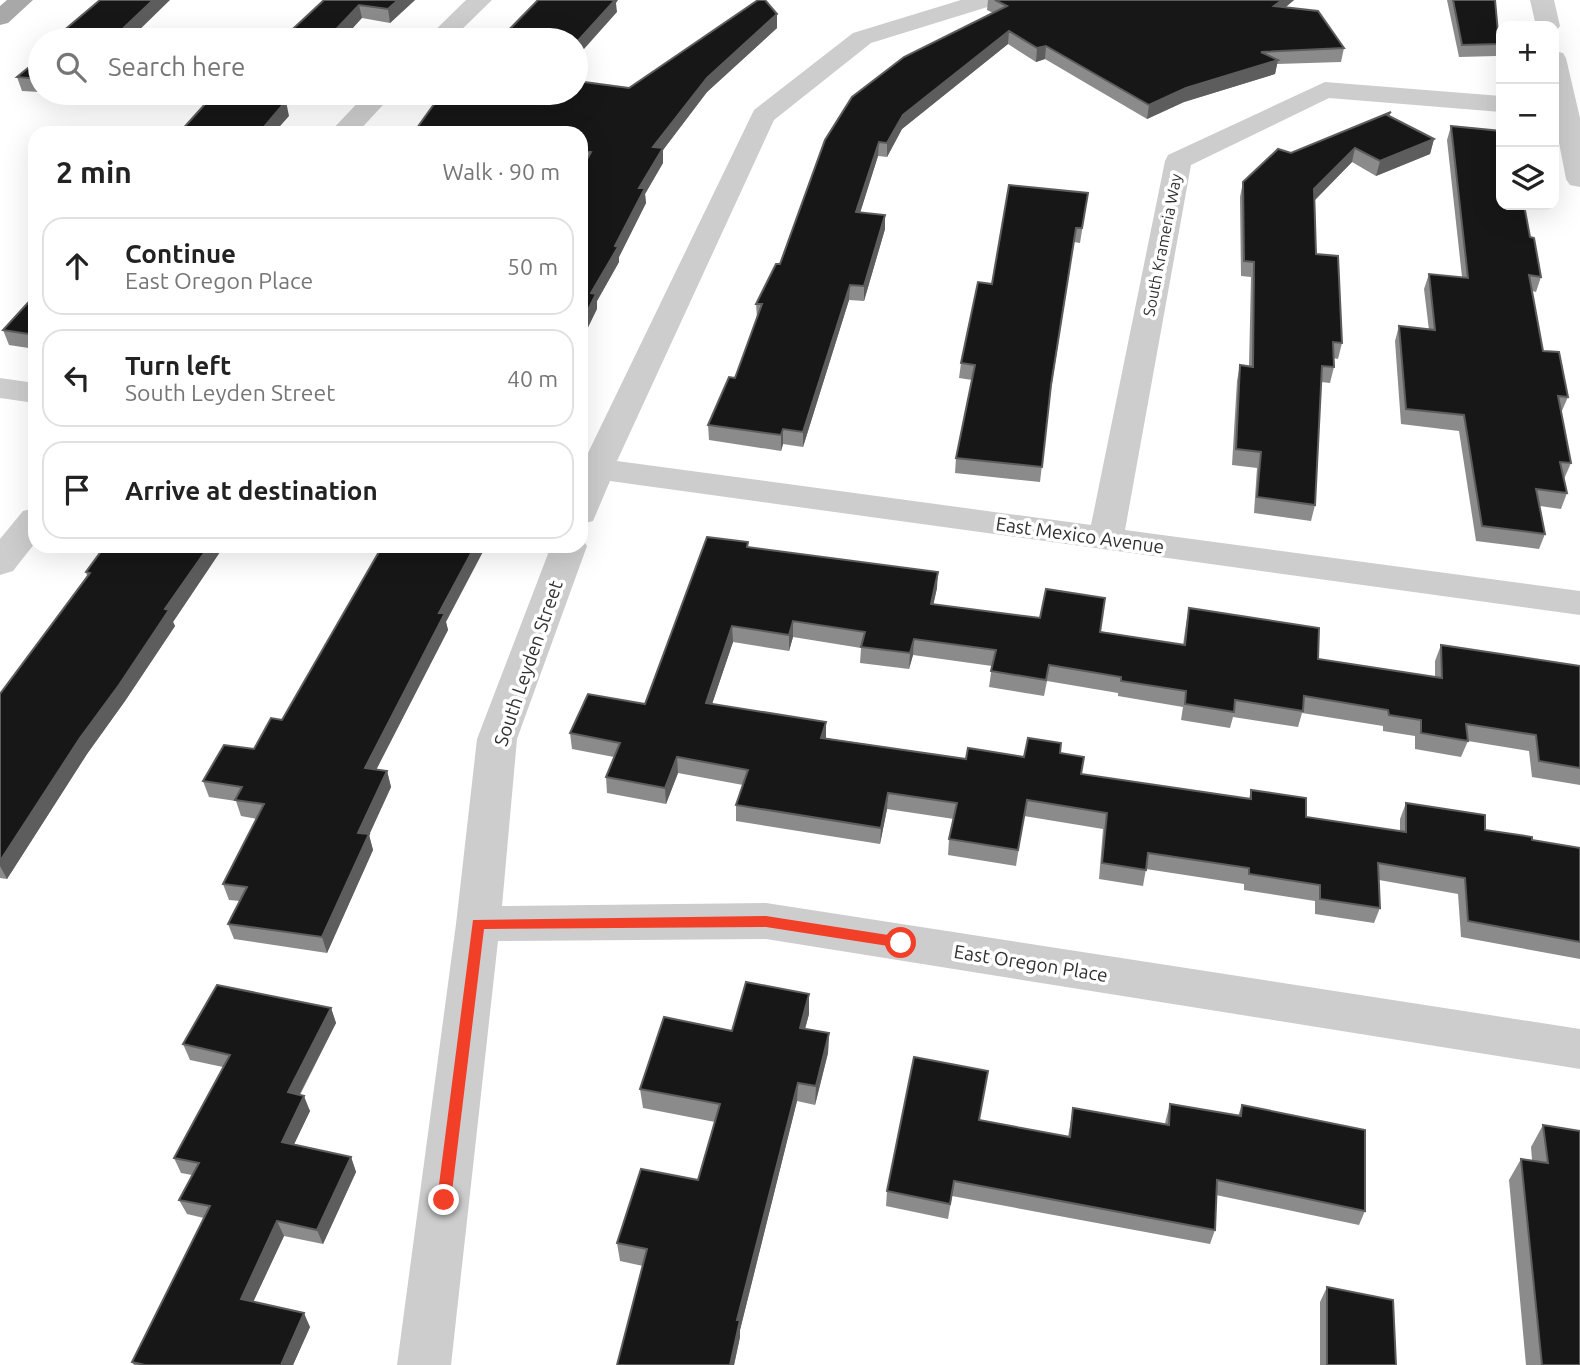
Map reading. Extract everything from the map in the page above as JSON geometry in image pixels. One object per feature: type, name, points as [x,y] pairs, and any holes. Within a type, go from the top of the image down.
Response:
[{"type":"main road","points":[[0,18],[21,0]]},
{"type":"street","points":[[450,28],[480,0]]},
{"type":"street","points":[[589,468],[763,116],[862,38],[986,0]]},
{"type":"street","points":[[1542,0],[1547,21]]},
{"type":"street","name":"South Krameria Way","points":[[1106,539],[1178,161],[1325,90],[1496,103]]},
{"type":"street","points":[[349,126],[369,105]]},
{"type":"street","points":[[1559,108],[1580,179]]},
{"type":"street","points":[[0,388],[28,392]]},
{"type":"street","name":"East Mexico Avenue","points":[[589,468],[1580,603]]},
{"type":"street","points":[[0,563],[28,528]]},
{"type":"street","name":"South Leyden Street","points":[[424,1365],[478,924],[497,739],[566,553]]},
{"type":"street","name":"East Oregon Place","points":[[478,924],[766,921],[1580,1049]]},
{"type":"building","points":[[100,0],[153,0],[124,28],[67,28]]},
{"type":"building","points":[[324,0],[398,0],[388,9],[359,5],[337,28],[294,28]]},
{"type":"building","points":[[538,0],[615,0],[588,30],[511,28]]},
{"type":"building","points":[[758,0],[765,0],[777,14],[707,78],[653,147],[663,148],[639,188],[645,188],[615,246],[618,247],[591,293],[596,294],[588,310],[588,157],[591,152],[588,152],[588,126],[418,126],[433,105],[588,105],[588,83],[629,88]]},
{"type":"building","points":[[995,0],[1282,0],[1274,6],[1318,11],[1344,48],[1261,52],[1278,60],[1186,88],[1149,105],[1046,46],[1037,48],[1009,31],[903,115],[887,143],[879,142],[856,212],[885,215],[864,286],[850,285],[803,432],[783,429],[781,435],[708,425],[729,377],[735,378],[762,304],[756,304],[776,264],[780,264],[825,140],[852,97],[904,57],[1007,6]]},
{"type":"building","points":[[1453,0],[1495,0],[1496,44],[1462,45]]},
{"type":"building","points":[[28,68],[28,78],[17,77]]},
{"type":"building","points":[[204,105],[283,105],[265,126],[185,126]]},
{"type":"building","points":[[1391,112],[1387,115],[1434,139],[1380,161],[1355,148],[1314,189],[1316,254],[1338,256],[1342,343],[1333,342],[1334,367],[1322,366],[1315,505],[1257,497],[1261,452],[1236,449],[1240,365],[1253,367],[1254,262],[1244,261],[1243,182],[1278,149],[1291,153]]},
{"type":"building","points":[[1451,126],[1496,130],[1496,210],[1525,210],[1530,237],[1534,238],[1541,277],[1529,275],[1543,351],[1559,352],[1568,397],[1558,396],[1571,463],[1560,462],[1567,493],[1536,489],[1545,534],[1482,526],[1464,415],[1406,409],[1399,326],[1435,330],[1429,274],[1468,278]]},
{"type":"building","points":[[1009,185],[1088,193],[1082,228],[1076,228],[1051,385],[1042,467],[956,458],[975,365],[961,363],[978,282],[992,284]]},
{"type":"building","points":[[28,303],[28,334],[3,330]]},
{"type":"building","points":[[707,537],[748,542],[747,547],[938,572],[931,604],[1040,618],[1046,589],[1105,598],[1100,632],[1185,645],[1189,608],[1319,628],[1318,659],[1442,678],[1441,645],[1580,666],[1580,768],[1539,761],[1536,735],[1466,724],[1468,741],[1421,733],[1421,720],[1389,715],[1388,710],[1304,696],[1303,711],[1235,700],[1234,712],[1185,704],[1186,691],[1121,681],[1121,677],[1049,665],[1046,680],[991,671],[996,650],[914,639],[910,653],[861,647],[865,632],[793,621],[789,635],[732,626],[706,703],[826,722],[821,738],[966,759],[968,748],[1024,757],[1028,738],[1061,743],[1060,753],[1084,757],[1081,774],[1251,799],[1251,790],[1306,798],[1306,817],[1406,832],[1406,803],[1485,815],[1485,830],[1580,848],[1580,942],[1468,921],[1465,878],[1378,863],[1380,908],[1320,899],[1320,885],[1249,874],[1249,868],[1148,853],[1146,870],[1102,863],[1107,813],[1027,800],[1018,850],[949,839],[957,803],[888,793],[881,828],[736,805],[748,770],[677,757],[665,788],[606,777],[620,743],[570,733],[588,694],[645,704]]},
{"type":"building","points":[[100,553],[204,553],[165,609],[169,610],[80,738],[0,861],[0,694],[90,573],[86,572]]},
{"type":"building","points":[[378,553],[471,553],[439,613],[445,613],[365,768],[387,771],[358,833],[369,834],[322,937],[228,924],[247,887],[223,884],[264,804],[235,800],[242,787],[203,781],[224,745],[254,749],[271,718],[282,720]]},
{"type":"building","points":[[746,982],[809,994],[800,1028],[829,1033],[816,1086],[798,1083],[737,1320],[740,1320],[730,1365],[617,1365],[647,1249],[617,1243],[641,1169],[698,1180],[720,1104],[640,1089],[664,1017],[732,1031]]},
{"type":"building","points":[[217,985],[331,1008],[288,1092],[304,1096],[282,1142],[351,1157],[317,1230],[277,1221],[241,1299],[304,1313],[281,1365],[145,1365],[132,1362],[210,1206],[179,1200],[199,1163],[174,1158],[230,1055],[183,1044]]},
{"type":"building","points":[[914,1057],[988,1071],[979,1120],[1070,1137],[1073,1108],[1169,1125],[1170,1104],[1241,1116],[1242,1105],[1365,1130],[1365,1211],[1217,1180],[1215,1230],[954,1181],[950,1204],[887,1191]]},
{"type":"building","points":[[1543,1125],[1580,1131],[1580,1365],[1542,1365],[1521,1159],[1548,1163]]},
{"type":"building","points":[[1327,1287],[1393,1300],[1396,1365],[1327,1365]]},
{"type":"route","points":[[444,1200],[478,924],[766,921],[901,943]]}]
